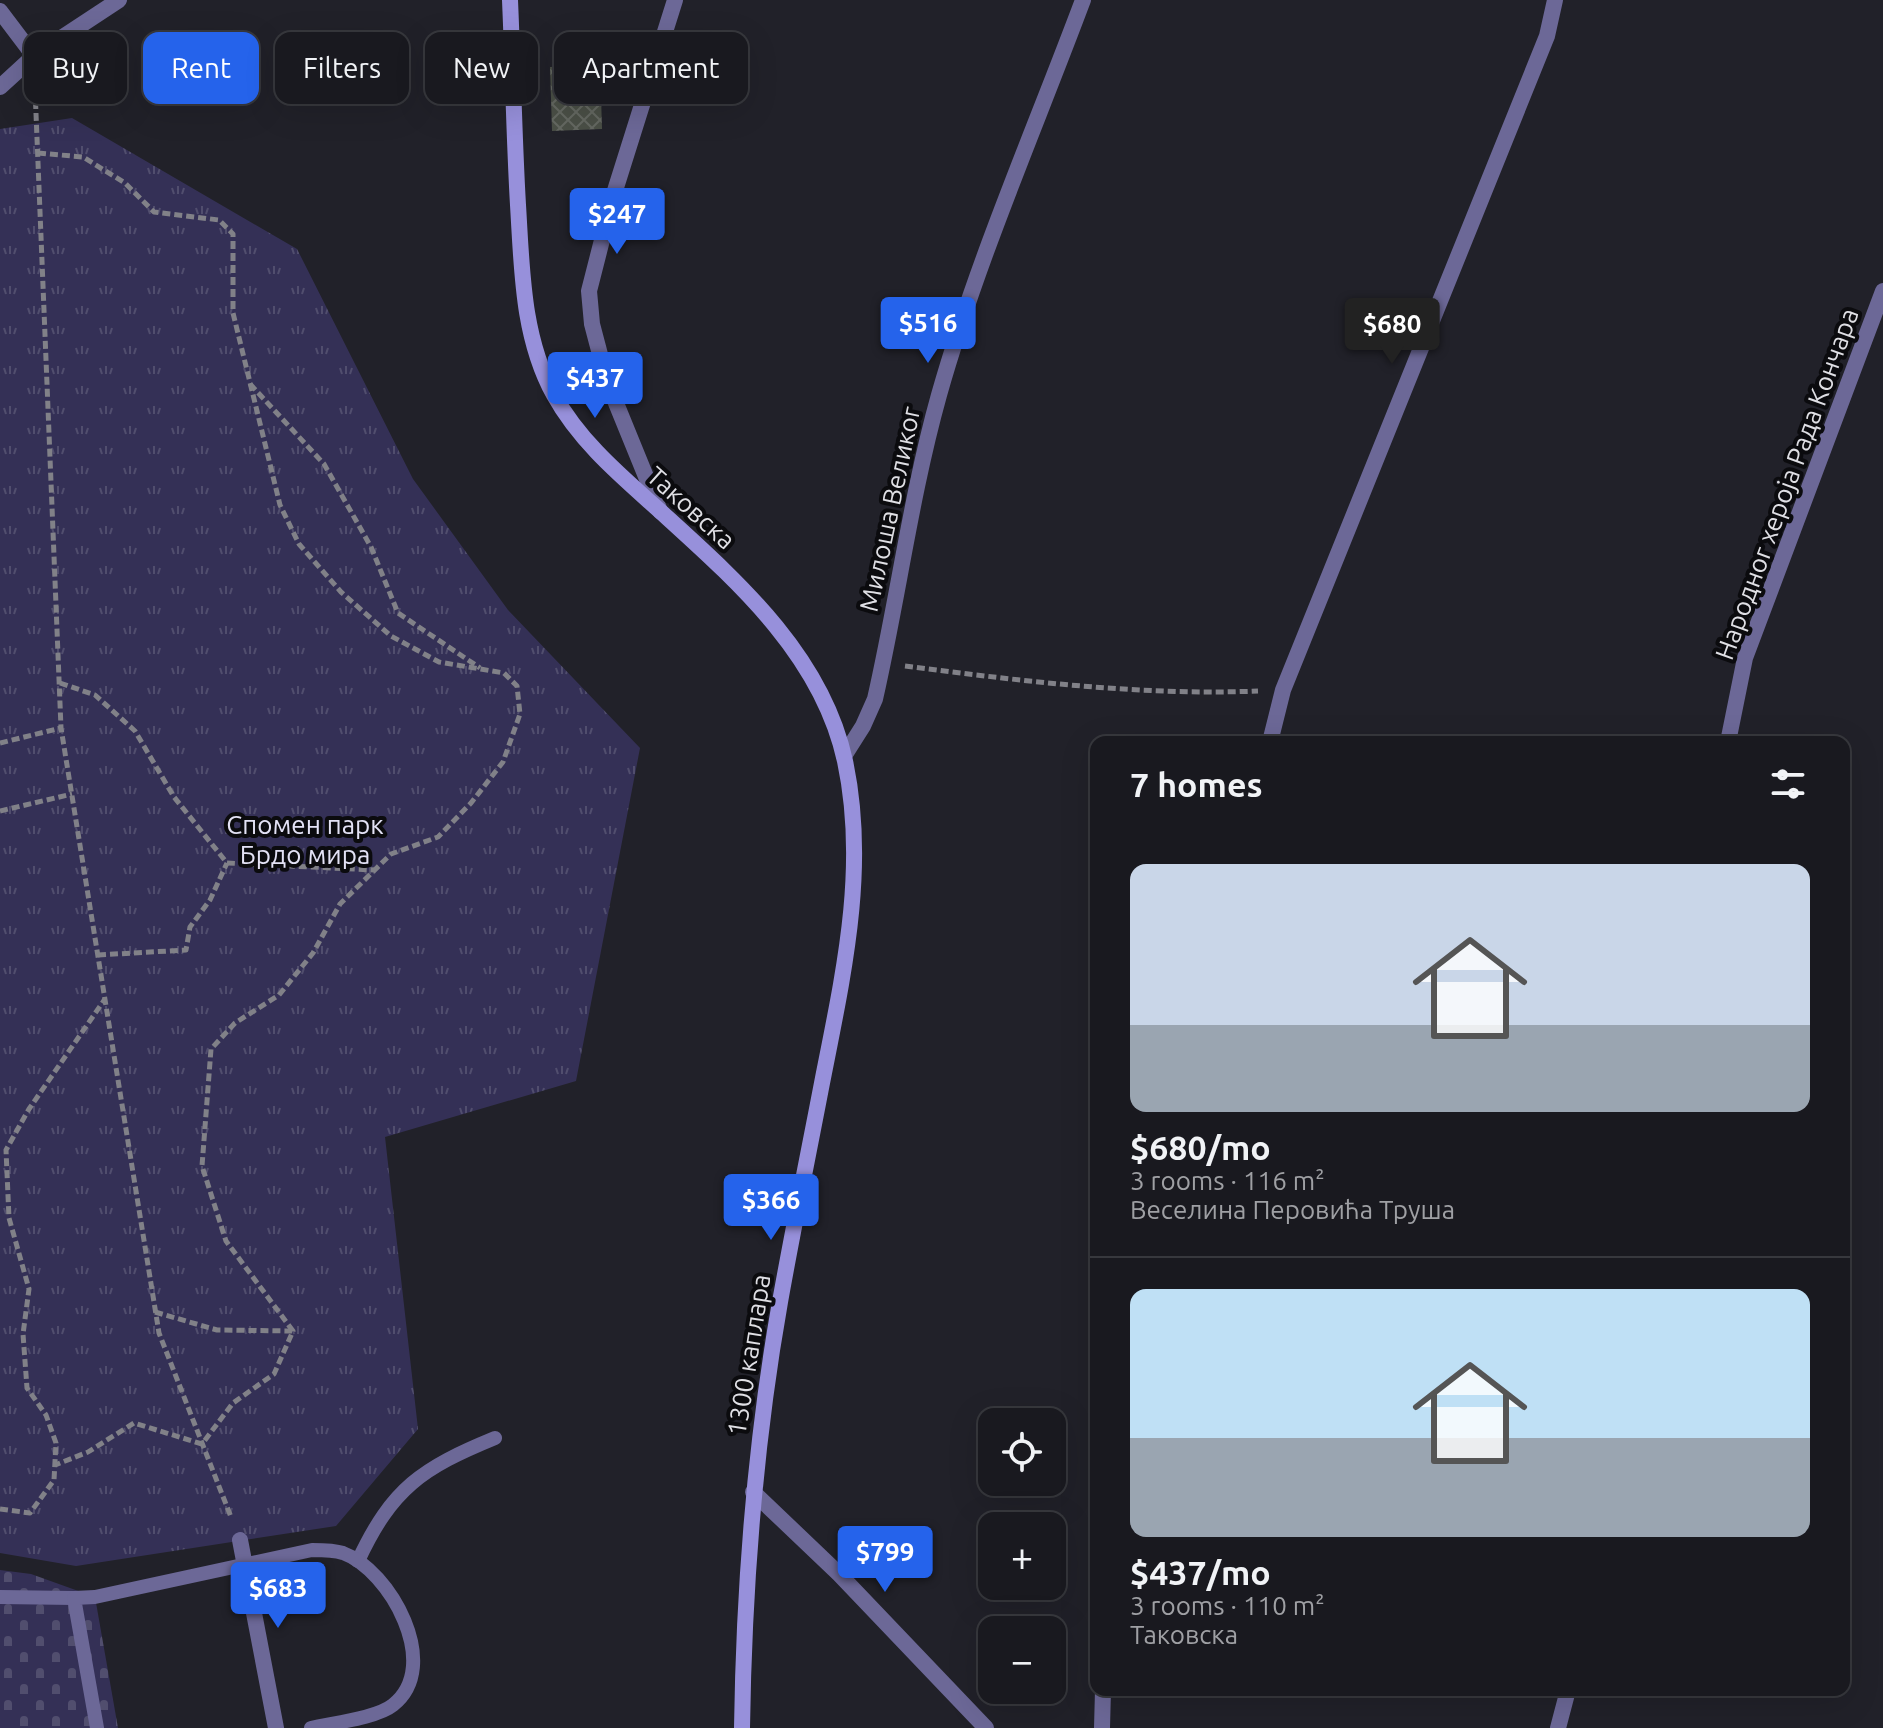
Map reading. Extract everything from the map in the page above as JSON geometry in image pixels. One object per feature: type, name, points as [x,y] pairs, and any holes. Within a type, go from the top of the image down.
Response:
[{"type":"street","points":[[70,32],[119,0]]},
{"type":"street","name":"Таковска","points":[[510,0],[522,269],[534,345],[555,396],[595,452],[749,595],[800,657],[833,717],[844,756]]},
{"type":"street","points":[[661,513],[607,381],[592,324],[589,291],[613,197],[675,0]]},
{"type":"street","name":"Милоша Великог","points":[[844,756],[875,699],[910,509],[964,317],[1083,0]]},
{"type":"street","points":[[1272,736],[1283,690],[1547,36],[1555,0]]},
{"type":"street","points":[[0,11],[24,43]]},
{"type":"street","points":[[0,87],[24,65]]},
{"type":"street","name":"Народног хероја Рада Кончара","points":[[1729,736],[1745,658],[1883,291]]},
{"type":"street","name":"1300 каплара","points":[[742,1728],[753,1492],[780,1305],[837,1011],[852,911],[854,824],[844,756]]},
{"type":"street","points":[[753,1492],[839,1574],[986,1728]]},
{"type":"street","points":[[240,1540],[276,1728]]},
{"type":"street","points":[[1102,1728],[1103,1696]]},
{"type":"street","points":[[1558,1728],[1566,1696]]},
{"type":"lane","points":[[358,1561],[377,1522],[410,1482],[449,1457],[495,1438]]},
{"type":"lane","points":[[0,1597],[95,1597],[312,1550],[342,1553],[373,1573],[397,1605],[412,1646],[410,1683],[402,1696],[386,1709],[311,1728]]},
{"type":"lane","points":[[74,1598],[97,1728]]},
{"type":"path","points":[[36,104],[61,728],[159,1333],[240,1540]]},
{"type":"path","points":[[38,153],[83,157],[125,183],[154,212],[219,220],[233,234],[233,313],[280,505],[299,544],[341,592],[391,636],[439,662],[504,673],[517,686],[520,714],[503,762],[438,837],[391,854],[340,904],[313,953],[279,995],[235,1023],[211,1049],[202,1166],[226,1241],[293,1331]]},
{"type":"path","points":[[250,384],[324,464],[371,547],[398,613],[484,671]]},
{"type":"path","points":[[883,663],[1018,681],[1136,689],[1214,693],[1283,690]]},
{"type":"path","points":[[60,683],[95,695],[135,731],[174,797],[227,863],[375,870]]},
{"type":"path","points":[[0,743],[61,728]]},
{"type":"path","points":[[0,811],[72,794]]},
{"type":"path","points":[[98,955],[186,950],[190,927],[210,900],[227,863]]},
{"type":"path","points":[[0,1509],[30,1513],[54,1480],[56,1443],[46,1415],[27,1388],[23,1334],[29,1289],[9,1218],[6,1150],[29,1109],[105,999]]},
{"type":"path","points":[[155,1312],[217,1330],[293,1331]]},
{"type":"path","points":[[202,1444],[233,1403],[274,1374],[293,1331]]},
{"type":"path","points":[[55,1465],[88,1452],[134,1423],[202,1444]]},
{"type":"green space","name":"Спомен парк Брдо мира","points":[[72,118],[297,249],[413,479],[508,610],[640,748],[576,1081],[385,1137],[418,1429],[336,1526],[76,1566],[0,1553],[0,129]]},
{"type":"green space","points":[[0,1570],[31,1574],[95,1597],[118,1728],[0,1728]]},
{"type":"building","points":[[550,67],[554,67],[554,104],[601,104],[602,129],[552,131]]}]
